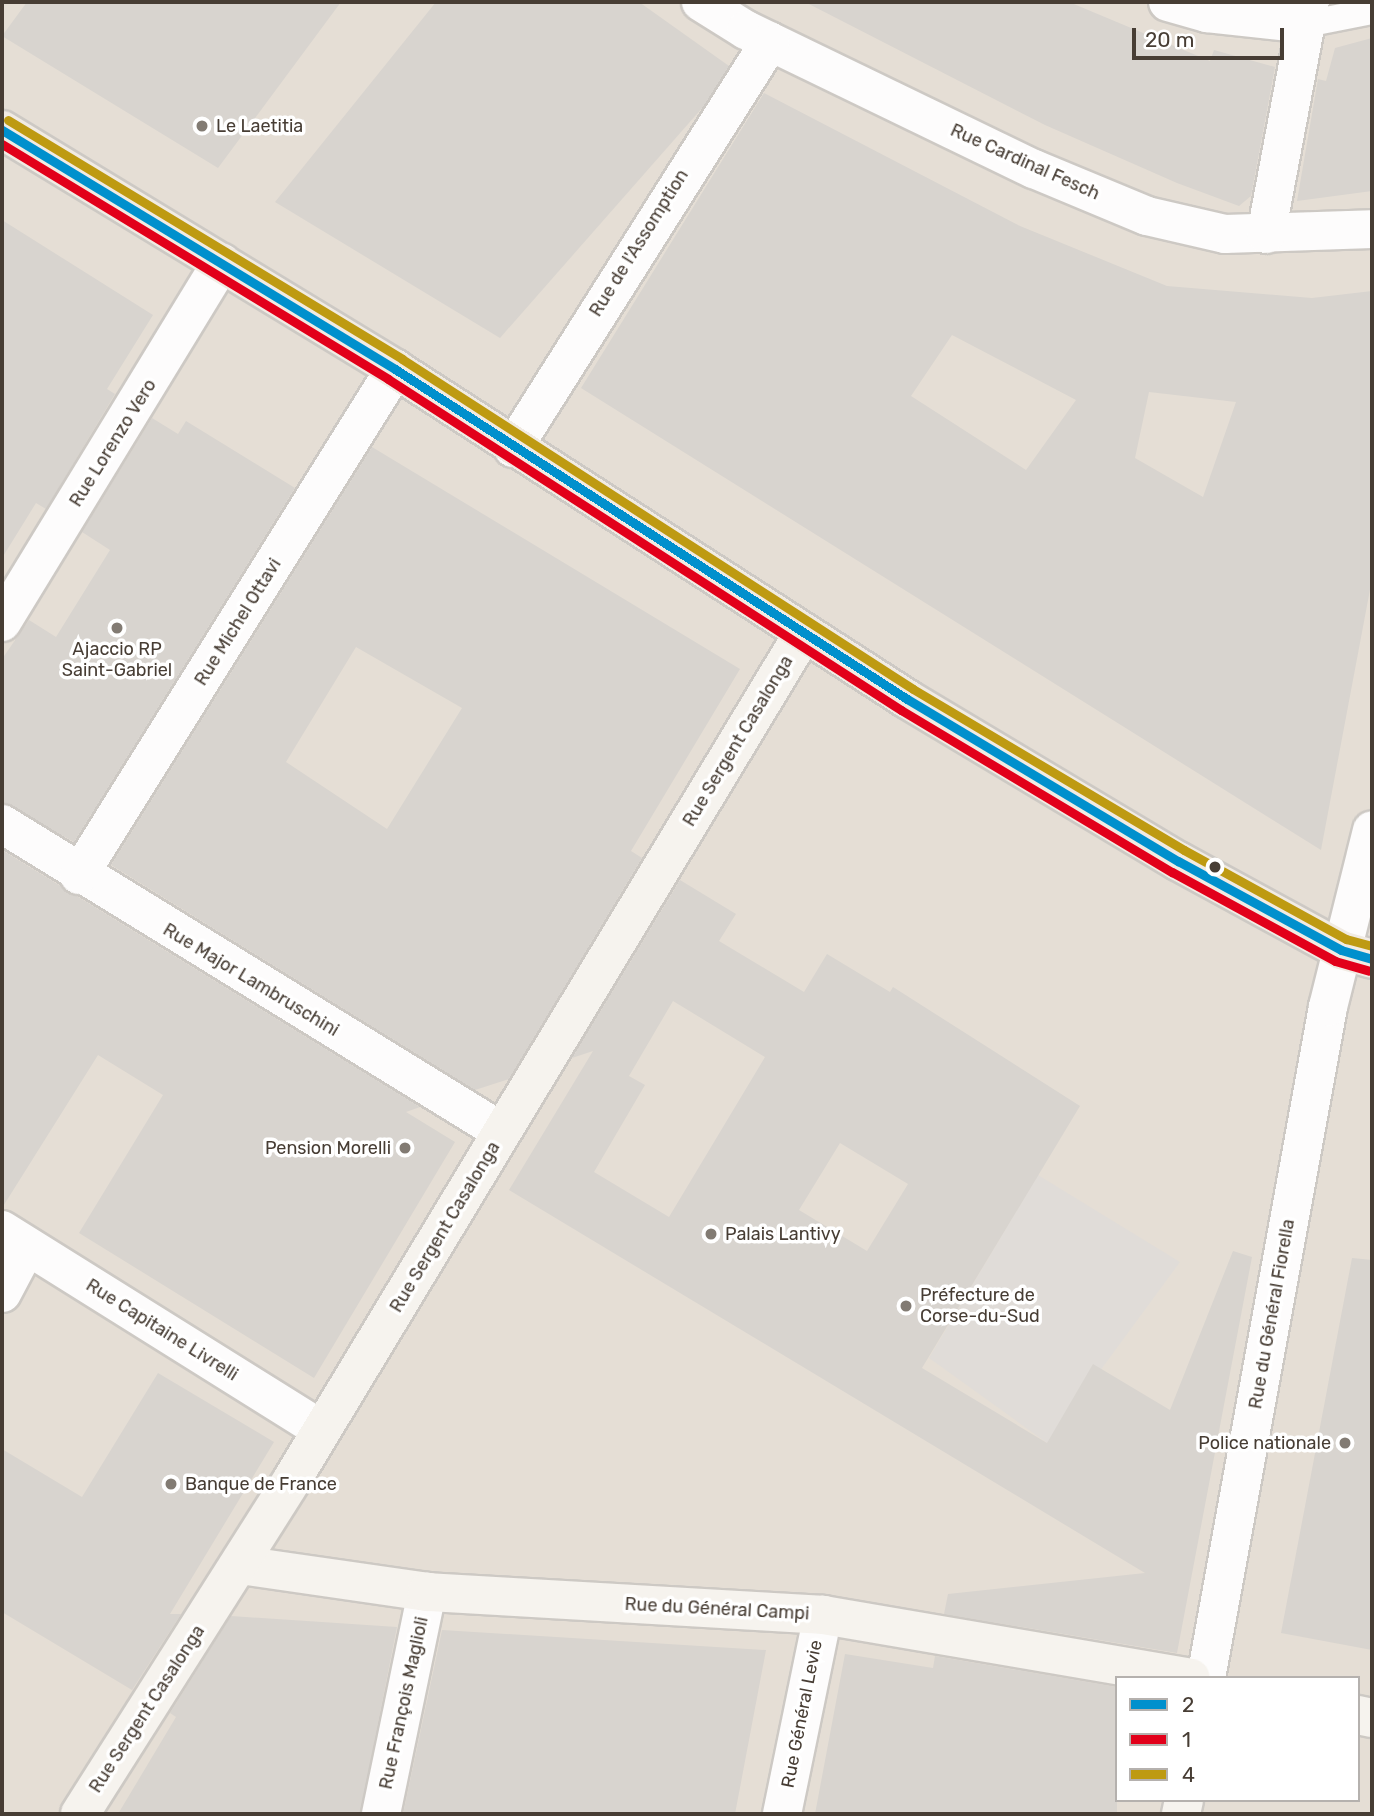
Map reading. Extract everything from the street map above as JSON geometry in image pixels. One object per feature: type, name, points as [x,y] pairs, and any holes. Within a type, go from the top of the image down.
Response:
[{"type":"main road","points":[[2,130],[395,369],[803,634],[1178,861],[1357,955]]},
{"type":"street","name":"Rue Cardinal Fesch","points":[[701,2],[769,41],[1147,216],[1225,234],[1372,229]]},
{"type":"street","points":[[1168,2],[1207,13],[1308,13],[1266,234]]},
{"type":"street","name":"Rue de l'Assomption","points":[[513,448],[769,41]]},
{"type":"street","name":"Rue Lorenzo Vero","points":[[2,622],[221,263]]},
{"type":"street","name":"Rue Michel Ottavi","points":[[79,875],[395,369]]},
{"type":"street","name":"Rue Sergent Casalonga","points":[[80,1814],[240,1564],[803,634]]},
{"type":"street","name":"Rue Major Lambruschini","points":[[2,824],[79,875],[502,1132]]},
{"type":"street","name":"Rue du Général Fiorella","points":[[1206,1676],[1357,955],[1372,830]]},
{"type":"street","points":[[2,1293],[15,1238]]},
{"type":"street","name":"Rue Capitaine Livrelli","points":[[15,1238],[322,1430]]},
{"type":"street","name":"Rue du Général Campi","points":[[240,1564],[427,1592],[822,1615],[1179,1676]]},
{"type":"street","name":"Rue François Maglioli","points":[[381,1814],[427,1592]]},
{"type":"street","name":"Rue Général Levie","points":[[782,1814],[822,1615]]},
{"type":"lane","points":[[1308,13],[1372,11]]},
{"type":"shaded area","points":[[2,2],[1372,2],[1372,1814],[2,1814]]},
{"type":"shaded area","points":[[1038,1175],[1180,1262],[1047,1443],[929,1358]]},
{"type":"building","points":[[27,2],[341,2],[218,168],[2,36]]},
{"type":"building","points":[[436,2],[639,2],[729,66],[703,107],[500,338],[275,202]]},
{"type":"building","points":[[805,2],[1069,2],[1210,61],[1214,50],[1275,67],[1251,196],[1239,206],[1177,183],[1045,125]]},
{"type":"building","points":[[1372,38],[1372,191],[1297,201],[1318,79],[1326,81],[1335,48]]},
{"type":"building","points":[[764,93],[1020,226],[1167,286],[1312,298],[1372,291],[1372,579],[1321,850],[581,388]],"holes":[[[952,335],[1076,400],[1026,470],[911,396]],[[1149,392],[1236,402],[1203,497],[1135,458]]]},
{"type":"building","points":[[2,220],[153,315],[107,389],[115,394],[46,509],[36,503],[2,558]]},
{"type":"building","name":"Ajaccio RP Saint-Gabriel","points":[[152,418],[178,434],[186,421],[295,488],[74,842],[2,802],[2,659],[29,620],[56,637],[110,550],[82,532]]},
{"type":"building","points":[[372,447],[740,669],[631,851],[642,858],[509,1079],[475,1090],[111,865]],"holes":[[[356,647],[462,708],[387,829],[286,762]]]},
{"type":"building","points":[[2,850],[420,1107],[406,1112],[455,1142],[314,1378],[79,1233],[163,1095],[98,1055],[2,1208]]},
{"type":"building","name":"Palais Lantivy","points":[[680,880],[736,914],[719,941],[804,992],[827,954],[890,992],[893,987],[1080,1106],[922,1368],[1047,1443],[1093,1364],[1170,1410],[1233,1251],[1252,1257],[1177,1653],[944,1614],[948,1594],[1145,1573],[509,1190],[593,1051],[572,1058]],"holes":[[[673,1001],[765,1057],[669,1217],[594,1172],[645,1085],[629,1076]],[[840,1143],[908,1184],[867,1251],[799,1210]]]},
{"type":"building","name":"Police nationale","points":[[1352,1258],[1372,1260],[1372,1650],[1281,1633]]},
{"type":"building","points":[[158,1373],[274,1442],[170,1614],[181,1614],[132,1690],[2,1612],[2,1449],[82,1497]]},
{"type":"building","points":[[231,1616],[397,1627],[360,1814],[118,1814],[176,1717],[170,1713]]},
{"type":"building","points":[[442,1630],[766,1650],[735,1814],[403,1814]]},
{"type":"building","points":[[845,1654],[933,1668],[935,1656],[1115,1687],[1117,1814],[815,1814]]},
{"type":"transit line","name":"4","points":[[8,120],[402,359],[913,689],[1184,850],[1346,939],[1372,946]]},
{"type":"transit line","name":"2","points":[[2,130],[395,369],[907,699],[1178,861],[1341,950],[1372,959]]},
{"type":"transit line","name":"1","points":[[2,144],[388,379],[901,710],[1172,872],[1335,961],[1369,971]]},
{"type":"place","name":"Le Laetitia","points":[[202,126]]},
{"type":"place","name":"Ajaccio RP Saint-Gabriel","points":[[117,628]]},
{"type":"place","name":"Pension Morelli","points":[[405,1148]]},
{"type":"place","name":"Palais Lantivy","points":[[711,1234]]},
{"type":"place","name":"Préfecture de Corse-du-Sud","points":[[906,1306]]},
{"type":"place","name":"Police nationale","points":[[1345,1443]]},
{"type":"place","name":"Banque de France","points":[[171,1484]]}]
